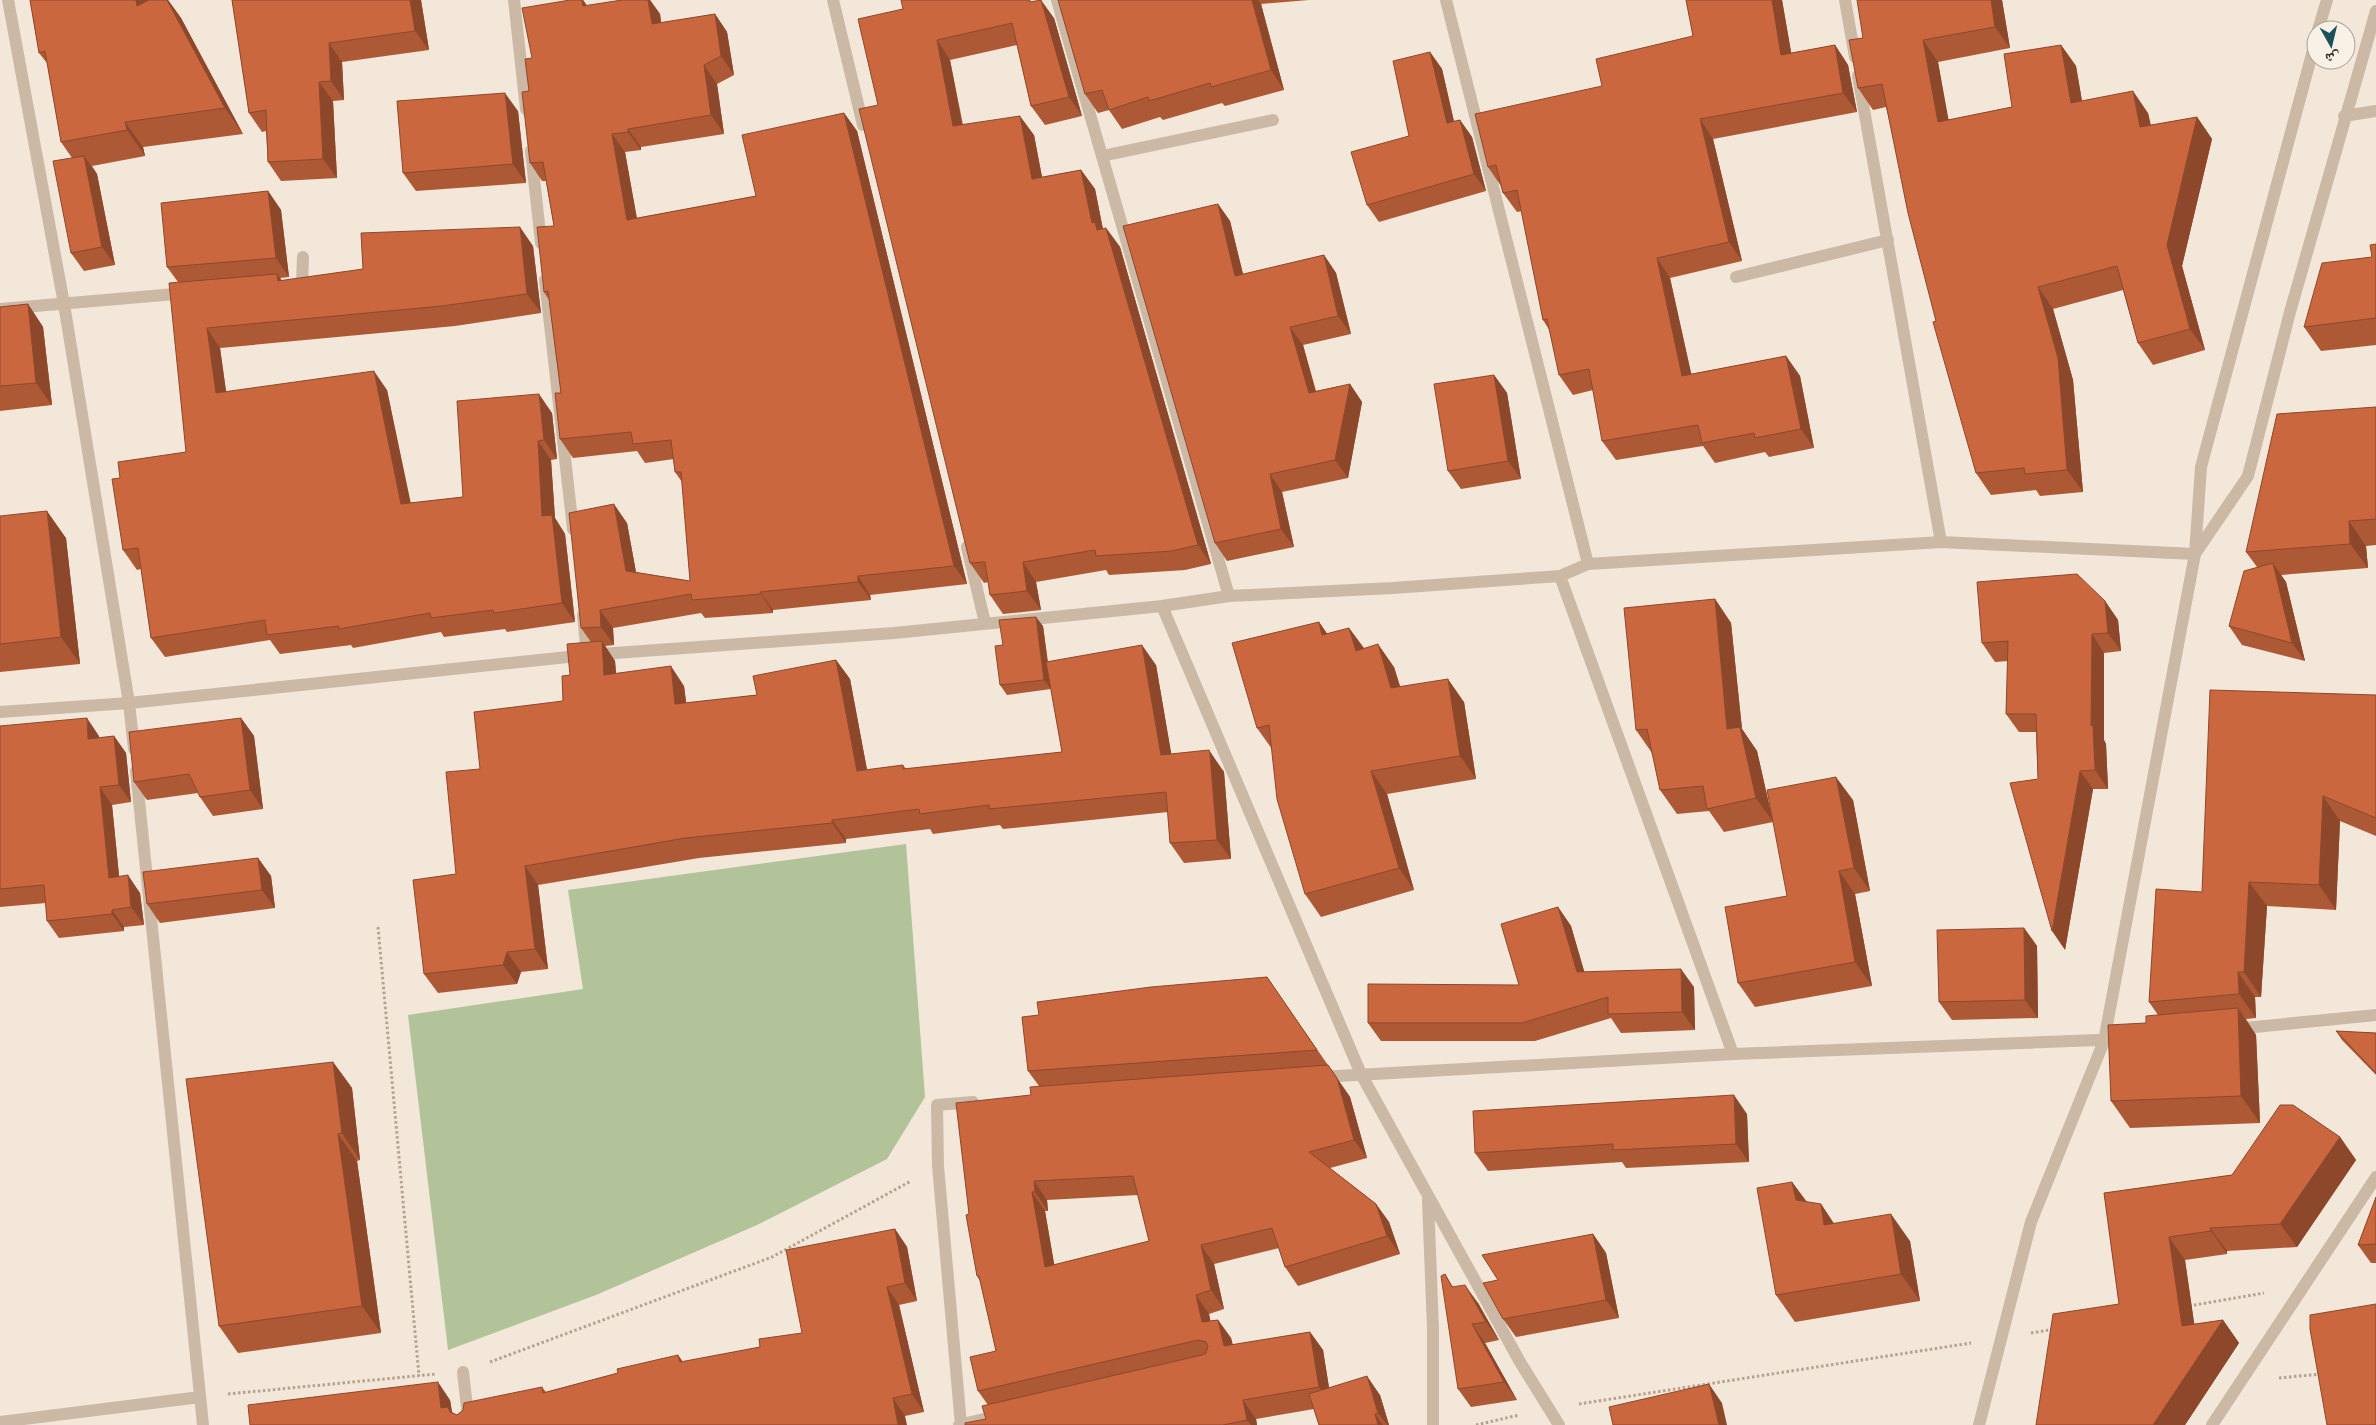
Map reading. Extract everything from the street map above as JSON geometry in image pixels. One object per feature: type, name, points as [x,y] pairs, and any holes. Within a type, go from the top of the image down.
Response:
[{"type":"street","points":[[8,0],[64,304],[129,703],[204,1425]]},
{"type":"street","points":[[514,0],[527,119]]},
{"type":"street","points":[[833,0],[866,134]]},
{"type":"street","points":[[1058,0],[1229,596]]},
{"type":"street","points":[[1446,0],[1588,564]]},
{"type":"street","points":[[1845,0],[1941,542]]},
{"type":"street","points":[[2321,20],[2327,0]]},
{"type":"street","points":[[2195,554],[2248,476],[2268,418],[2344,116],[2376,10]]},
{"type":"street","points":[[1979,1425],[2031,1222],[2104,1041],[2195,554],[2201,467],[2308,70]]},
{"type":"street","points":[[2344,116],[2376,112]]},
{"type":"street","points":[[1102,156],[1273,120]]},
{"type":"street","points":[[529,139],[575,546]]},
{"type":"street","points":[[1736,277],[1888,240]]},
{"type":"street","points":[[282,285],[302,284],[304,256]]},
{"type":"street","points":[[0,309],[203,292]]},
{"type":"street","points":[[964,536],[985,623]]},
{"type":"street","points":[[0,712],[129,703],[587,655],[894,633],[1162,606],[1229,596],[1393,588],[1560,576],[1588,564],[1941,542],[2195,554]]},
{"type":"street","points":[[1560,576],[1733,1054]]},
{"type":"street","points":[[582,606],[587,655]]},
{"type":"street","points":[[1162,606],[1362,1074],[1520,1362],[1559,1425]]},
{"type":"street","points":[[2220,1030],[2376,1015]]},
{"type":"street","points":[[1302,1079],[1362,1074],[1733,1054],[2104,1041],[2133,1038]]},
{"type":"street","points":[[986,1101],[937,1105],[938,1166],[960,1425],[1013,1412]]},
{"type":"street","points":[[2212,1425],[2376,1177]]},
{"type":"street","points":[[1428,1197],[1433,1329],[1433,1425]]},
{"type":"street","points":[[463,1372],[470,1425]]},
{"type":"street","points":[[0,1422],[200,1397]]},
{"type":"path","points":[[378,926],[419,1376]]},
{"type":"path","points":[[200,1397],[463,1372],[772,1257],[938,1166]]},
{"type":"path","points":[[2187,1306],[2304,1286]]},
{"type":"path","points":[[1476,1425],[1549,1409],[2001,1339],[2060,1328]]},
{"type":"path","points":[[2241,1381],[2328,1374]]},
{"type":"green space","points":[[906,844],[925,1097],[887,1159],[757,1225],[596,1295],[448,1350],[408,1015],[583,989],[568,890]]},
{"type":"building","points":[[30,0],[136,0],[137,6],[149,0],[167,0],[225,108],[125,122],[127,130],[61,142],[45,51],[39,53]]},
{"type":"building","points":[[232,0],[410,0],[415,31],[329,43],[331,81],[319,82],[323,159],[268,162],[266,110],[249,113]]},
{"type":"building","points":[[570,0],[582,0],[583,6],[622,0],[648,0],[652,24],[715,14],[721,56],[704,65],[711,115],[628,129],[628,132],[612,134],[627,220],[756,196],[742,135],[844,113],[954,566],[858,576],[858,582],[760,592],[761,594],[692,600],[691,594],[600,610],[601,627],[581,628],[569,513],[614,504],[626,571],[690,581],[681,472],[675,472],[671,440],[633,444],[631,432],[560,439],[555,393],[561,393],[548,291],[544,292],[537,227],[554,226],[543,162],[530,163],[522,92],[529,91],[525,59],[532,58],[522,8]]},
{"type":"building","points":[[901,0],[1030,0],[1030,2],[1041,0],[1069,97],[1031,106],[1012,23],[937,40],[953,126],[1020,116],[1032,179],[1081,170],[1092,223],[1095,222],[1097,230],[1106,228],[1198,545],[1172,551],[1096,556],[1095,550],[1023,562],[1027,591],[990,595],[985,562],[970,563],[859,109],[878,105],[858,19],[903,9]]},
{"type":"building","points":[[1058,0],[1252,0],[1271,70],[1211,87],[1210,83],[1149,101],[1148,97],[1109,110],[1102,90],[1085,94]]},
{"type":"building","points":[[1686,0],[1772,0],[1781,55],[1835,45],[1843,93],[1700,119],[1729,242],[1657,258],[1682,376],[1786,356],[1801,429],[1755,438],[1754,433],[1702,443],[1698,425],[1602,441],[1589,369],[1559,375],[1547,319],[1543,320],[1517,190],[1503,193],[1496,165],[1488,167],[1475,114],[1602,86],[1596,59],[1693,36]]},
{"type":"building","points":[[1857,0],[1991,0],[1995,27],[1923,40],[1938,122],[2012,107],[2004,54],[2061,45],[2071,103],[2133,91],[2140,127],[2197,117],[2167,245],[2190,329],[2138,343],[2117,266],[2038,287],[2058,358],[2067,470],[2025,474],[2024,468],[1976,473],[1933,322],[1936,321],[1908,213],[1882,84],[1858,88],[1849,40],[1863,38]]},
{"type":"building","points":[[1430,52],[1447,123],[1460,120],[1474,174],[1367,205],[1351,152],[1409,136],[1393,61]]},
{"type":"building","points":[[505,93],[513,164],[403,173],[397,101]]},
{"type":"building","points":[[84,156],[102,247],[71,253],[53,161]]},
{"type":"building","points":[[268,191],[276,258],[167,267],[161,203]]},
{"type":"building","points":[[1218,204],[1235,276],[1324,255],[1338,316],[1290,327],[1309,393],[1350,384],[1335,460],[1270,474],[1281,529],[1215,543],[1123,226]]},
{"type":"building","points":[[520,227],[527,294],[442,306],[207,328],[216,393],[374,371],[401,504],[463,497],[457,401],[539,394],[544,440],[538,441],[542,516],[552,515],[562,603],[494,613],[493,610],[431,618],[430,613],[339,629],[339,626],[267,635],[265,620],[151,638],[138,548],[123,550],[112,479],[120,478],[118,462],[186,452],[169,283],[277,274],[278,281],[363,269],[361,233]]},
{"type":"building","points":[[2376,244],[2376,318],[2304,327],[2322,263],[2372,257],[2370,245]]},
{"type":"building","points":[[28,304],[36,383],[0,386],[0,307]]},
{"type":"building","points":[[1494,375],[1508,461],[1448,471],[1434,384]]},
{"type":"building","points":[[2376,407],[2376,519],[2349,521],[2350,544],[2246,552],[2277,414]]},
{"type":"building","points":[[47,511],[61,637],[0,644],[0,516]]},
{"type":"building","points":[[2273,563],[2292,643],[2229,626],[2244,571]]},
{"type":"building","points":[[2077,574],[2105,601],[2108,633],[2092,634],[2091,726],[2093,725],[2095,770],[2080,771],[2052,931],[2010,783],[2038,779],[2036,714],[2006,714],[2008,641],[1982,643],[1977,582]]},
{"type":"building","points":[[1715,599],[1727,729],[1740,727],[1756,798],[1707,809],[1703,786],[1660,790],[1647,729],[1636,730],[1624,608]]},
{"type":"building","points":[[1036,617],[1044,680],[1000,685],[995,646],[1003,645],[999,620]]},
{"type":"building","points":[[1319,622],[1322,635],[1349,628],[1356,651],[1378,644],[1391,688],[1448,679],[1460,756],[1371,771],[1399,868],[1305,894],[1277,799],[1269,725],[1257,728],[1232,643]]},
{"type":"building","points":[[602,641],[604,675],[671,666],[675,704],[757,695],[753,676],[836,660],[857,771],[903,765],[903,769],[1062,752],[1046,662],[1142,645],[1161,755],[1209,750],[1217,840],[1170,843],[1166,792],[989,809],[989,805],[920,814],[919,809],[832,820],[832,823],[685,838],[525,866],[535,949],[507,952],[503,965],[424,974],[413,880],[456,874],[446,772],[480,769],[474,712],[563,701],[562,676],[570,675],[567,644]]},
{"type":"building","points":[[2210,690],[2376,695],[2376,818],[2323,796],[2319,885],[2249,882],[2244,972],[2238,972],[2239,994],[2149,1002],[2156,889],[2202,892]]},
{"type":"building","points":[[87,718],[88,739],[114,736],[119,785],[100,787],[109,878],[128,875],[131,907],[112,910],[112,914],[47,921],[44,885],[0,889],[0,726]]},
{"type":"building","points":[[241,718],[250,790],[200,797],[189,774],[134,782],[129,732]]},
{"type":"building","points":[[1836,777],[1854,868],[1839,871],[1855,962],[1738,983],[1725,907],[1787,896],[1767,790]]},
{"type":"building","points":[[258,858],[262,890],[147,904],[143,872]]},
{"type":"building","points":[[1558,907],[1577,972],[1681,969],[1682,1012],[1608,1014],[1608,997],[1522,1023],[1368,1023],[1368,984],[1519,985],[1501,924]]},
{"type":"building","points":[[2024,928],[2025,1000],[1939,1002],[1937,930]]},
{"type":"building","points":[[1267,977],[1317,1050],[1028,1071],[1022,1017],[1039,1015],[1037,1002],[1151,987]]},
{"type":"building","points":[[2238,1008],[2241,1096],[2111,1101],[2108,1025],[2146,1023],[2146,1016]]},
{"type":"building","points":[[2336,1031],[2376,1033],[2376,1073]]},
{"type":"building","points":[[333,1062],[342,1133],[338,1134],[362,1306],[219,1326],[186,1079]]},
{"type":"building","points":[[1328,1065],[1337,1078],[1354,1140],[1309,1152],[1376,1204],[1387,1236],[1285,1267],[1272,1228],[1201,1245],[1211,1290],[1196,1295],[1202,1322],[1218,1320],[1224,1346],[1310,1332],[1319,1387],[1243,1400],[1247,1420],[1223,1425],[965,1425],[965,1423],[986,1419],[982,1406],[1202,1355],[1206,1353],[1208,1346],[1206,1342],[1198,1340],[978,1391],[970,1357],[996,1351],[979,1276],[977,1276],[966,1215],[969,1214],[956,1103],[1031,1095],[1030,1087]],"holes":[[[1133,1176],[1149,1241],[1045,1267],[1032,1192],[1035,1192],[1034,1181]]]},
{"type":"building","points":[[1734,1095],[1736,1144],[1613,1150],[1613,1144],[1475,1153],[1473,1111]]},
{"type":"building","points":[[2280,1105],[2293,1105],[2340,1137],[2280,1224],[2210,1228],[2211,1231],[2169,1237],[2182,1326],[2223,1320],[2153,1425],[2036,1425],[2053,1314],[2119,1304],[2104,1193],[2232,1175]]},
{"type":"building","points":[[1792,1182],[1796,1200],[1821,1204],[1824,1225],[1891,1214],[1901,1274],[1776,1295],[1757,1188]]},
{"type":"building","points":[[2376,1197],[2376,1244],[2358,1245]]},
{"type":"building","points":[[895,1229],[905,1283],[887,1287],[912,1394],[893,1398],[898,1425],[250,1425],[248,1405],[438,1382],[441,1408],[448,1407],[450,1412],[457,1415],[463,1410],[464,1403],[542,1387],[543,1393],[618,1373],[617,1369],[678,1355],[680,1362],[760,1347],[759,1339],[802,1333],[786,1250]]},
{"type":"building","points":[[1593,1234],[1606,1300],[1503,1319],[1483,1283],[1498,1280],[1482,1255]]},
{"type":"building","points":[[1445,1274],[1452,1287],[1465,1285],[1486,1322],[1472,1324],[1504,1382],[1458,1389],[1441,1276]]},
{"type":"building","points":[[2376,1304],[2376,1425],[2327,1425],[2310,1329],[2310,1315]]},
{"type":"building","points":[[1367,1376],[1378,1413],[1375,1414],[1378,1425],[1319,1425],[1309,1394]]},
{"type":"building","points":[[1709,1384],[1719,1425],[1613,1425],[1609,1407]]}]
